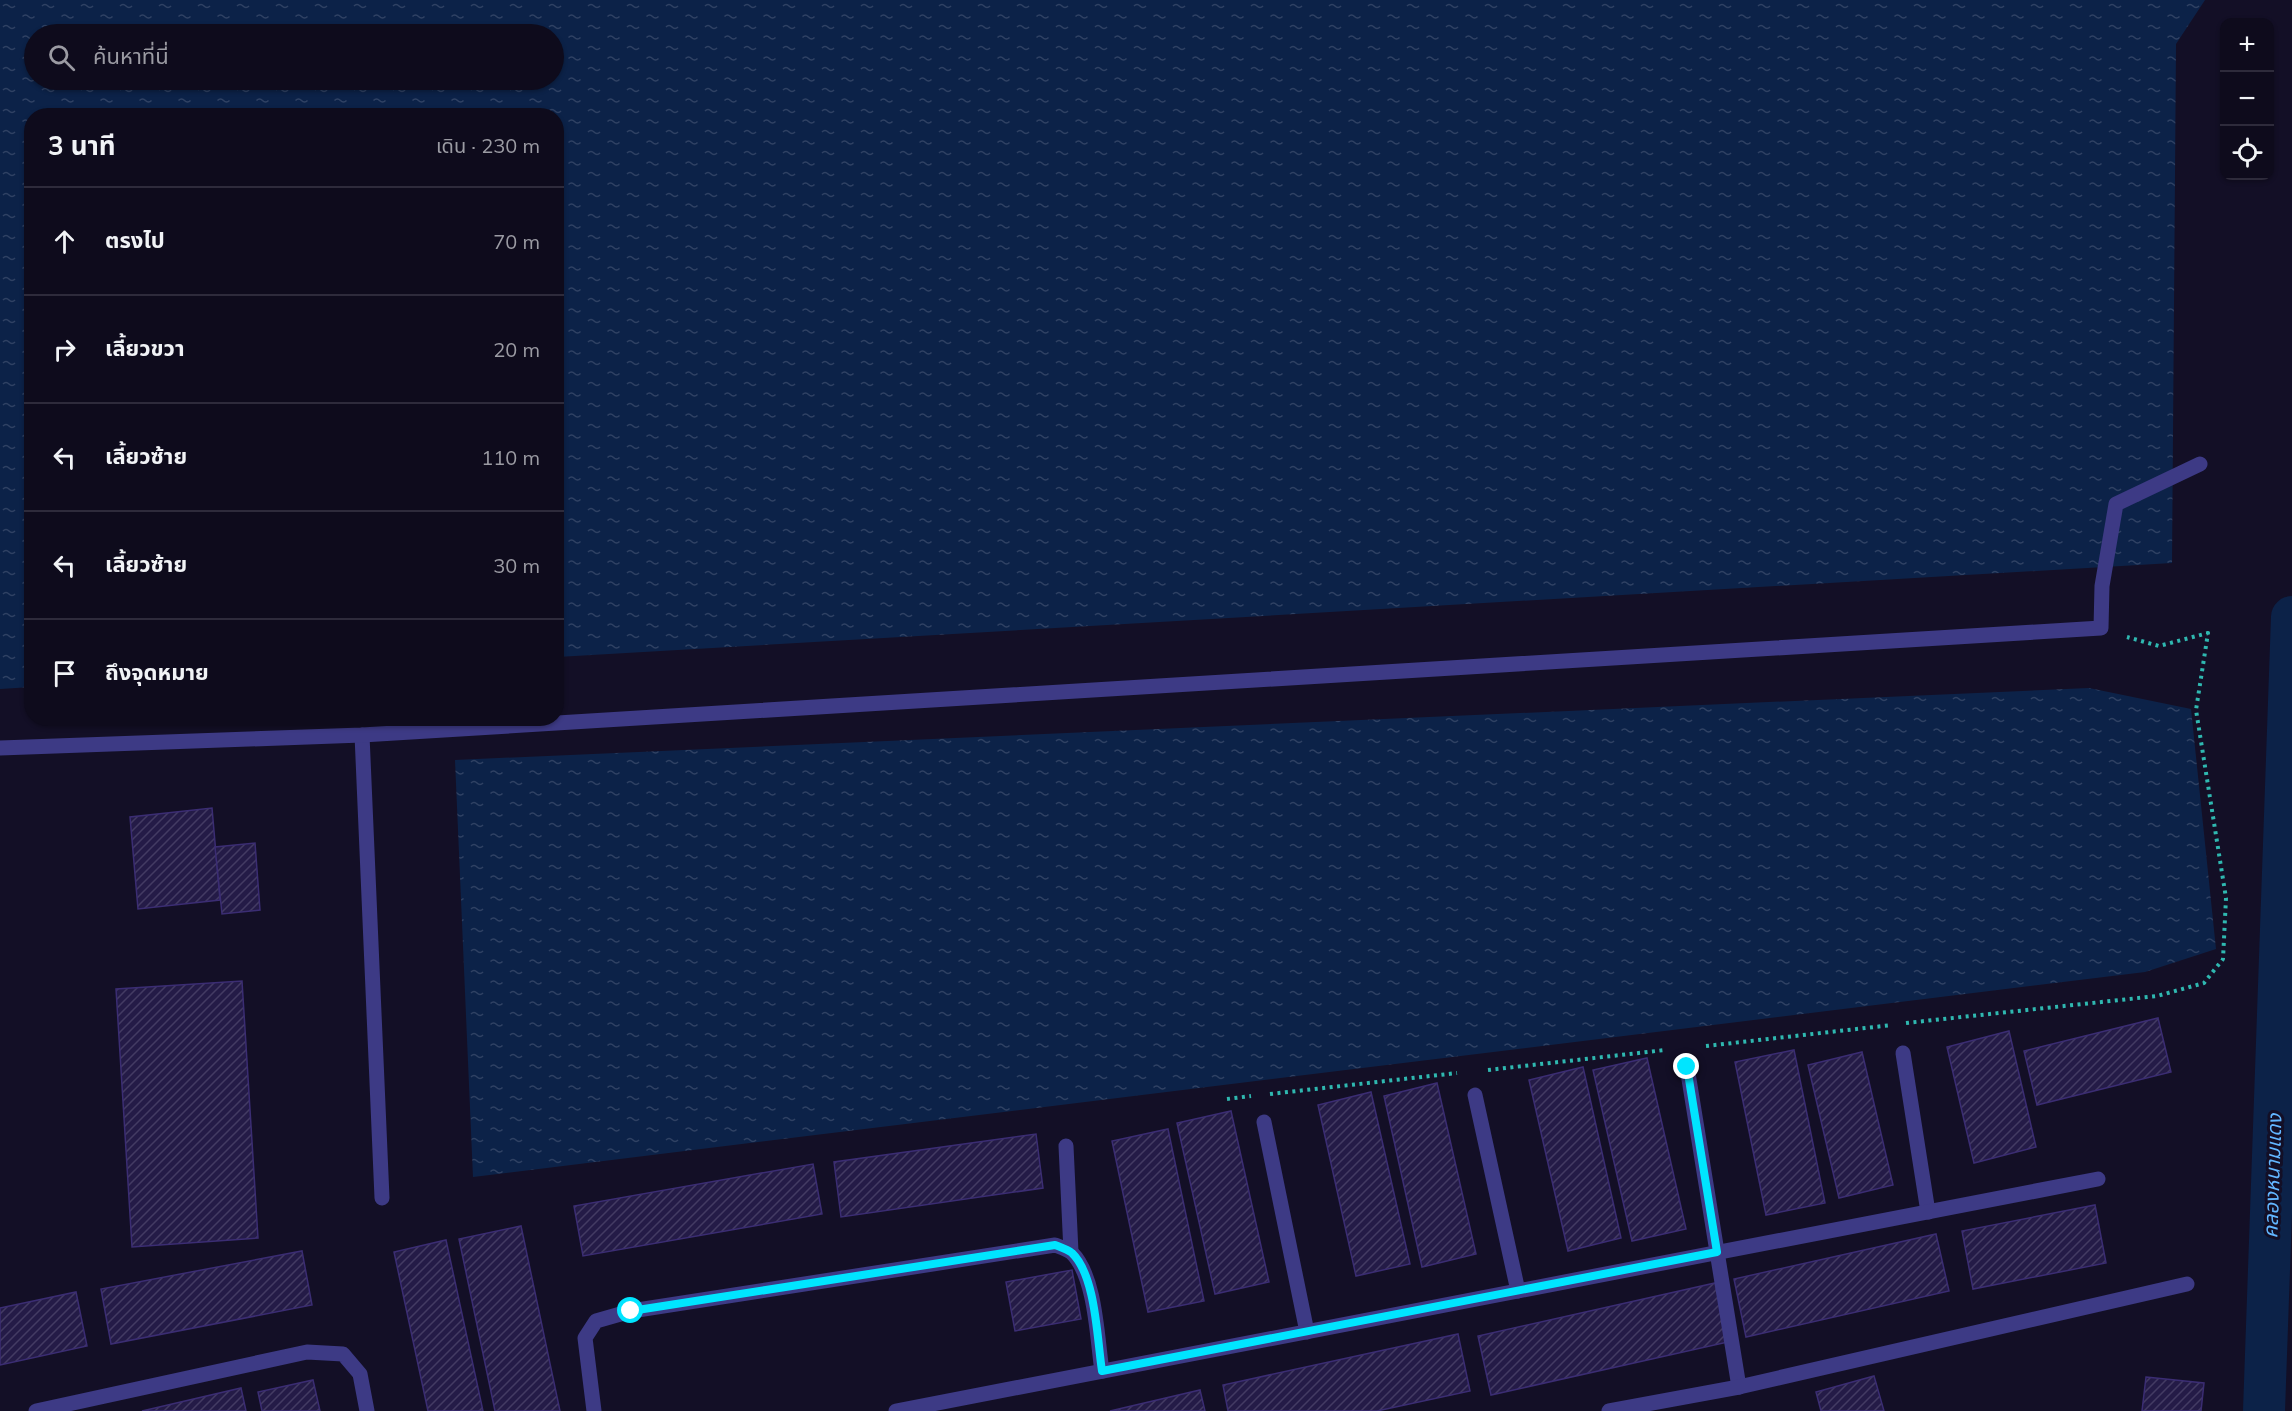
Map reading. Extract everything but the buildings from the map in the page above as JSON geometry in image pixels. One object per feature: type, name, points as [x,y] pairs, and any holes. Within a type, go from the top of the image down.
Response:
[{"type":"street","points":[[564,723],[2101,628],[2102,586],[2116,504],[2200,464]]},
{"type":"street","points":[[0,748],[362,735],[508,726]]},
{"type":"street","points":[[362,735],[382,1198]]},
{"type":"street","points":[[1903,1053],[1928,1212]]},
{"type":"street","points":[[1687,1067],[1739,1387]]},
{"type":"street","points":[[1475,1095],[1518,1291]]},
{"type":"street","points":[[1264,1122],[1307,1332]]},
{"type":"street","points":[[1066,1146],[1071,1252]]},
{"type":"street","points":[[896,1411],[2098,1179]]},
{"type":"street","points":[[594,1411],[585,1338],[596,1321],[631,1311],[1055,1245],[1071,1252],[1082,1267],[1091,1295],[1102,1371]]},
{"type":"street","points":[[1609,1411],[1739,1387],[2187,1284]]},
{"type":"street","points":[[36,1411],[307,1352],[343,1354],[360,1374],[367,1411]]},
{"type":"path","points":[[1704,1046],[2157,996],[2204,983],[2223,959],[2226,898],[2196,710],[2208,633],[2159,646],[2101,628]]},
{"type":"path","points":[[1477,1071],[1668,1050]]},
{"type":"path","points":[[1227,1099],[1465,1072]]},
{"type":"water","points":[[0,0],[2205,0],[2176,44],[2172,563],[564,657],[564,108],[24,108],[24,687],[0,689]]},
{"type":"water","points":[[2089,688],[2191,709],[2216,949],[2145,972],[473,1177],[455,760]]},
{"type":"waterway","name":"คลองหนามแดง","points":[[2264,1411],[2292,617]]},
{"type":"route","points":[[631,1311],[1055,1245],[1071,1252],[1082,1267],[1091,1295],[1102,1371],[1717,1252],[1687,1067]]}]
